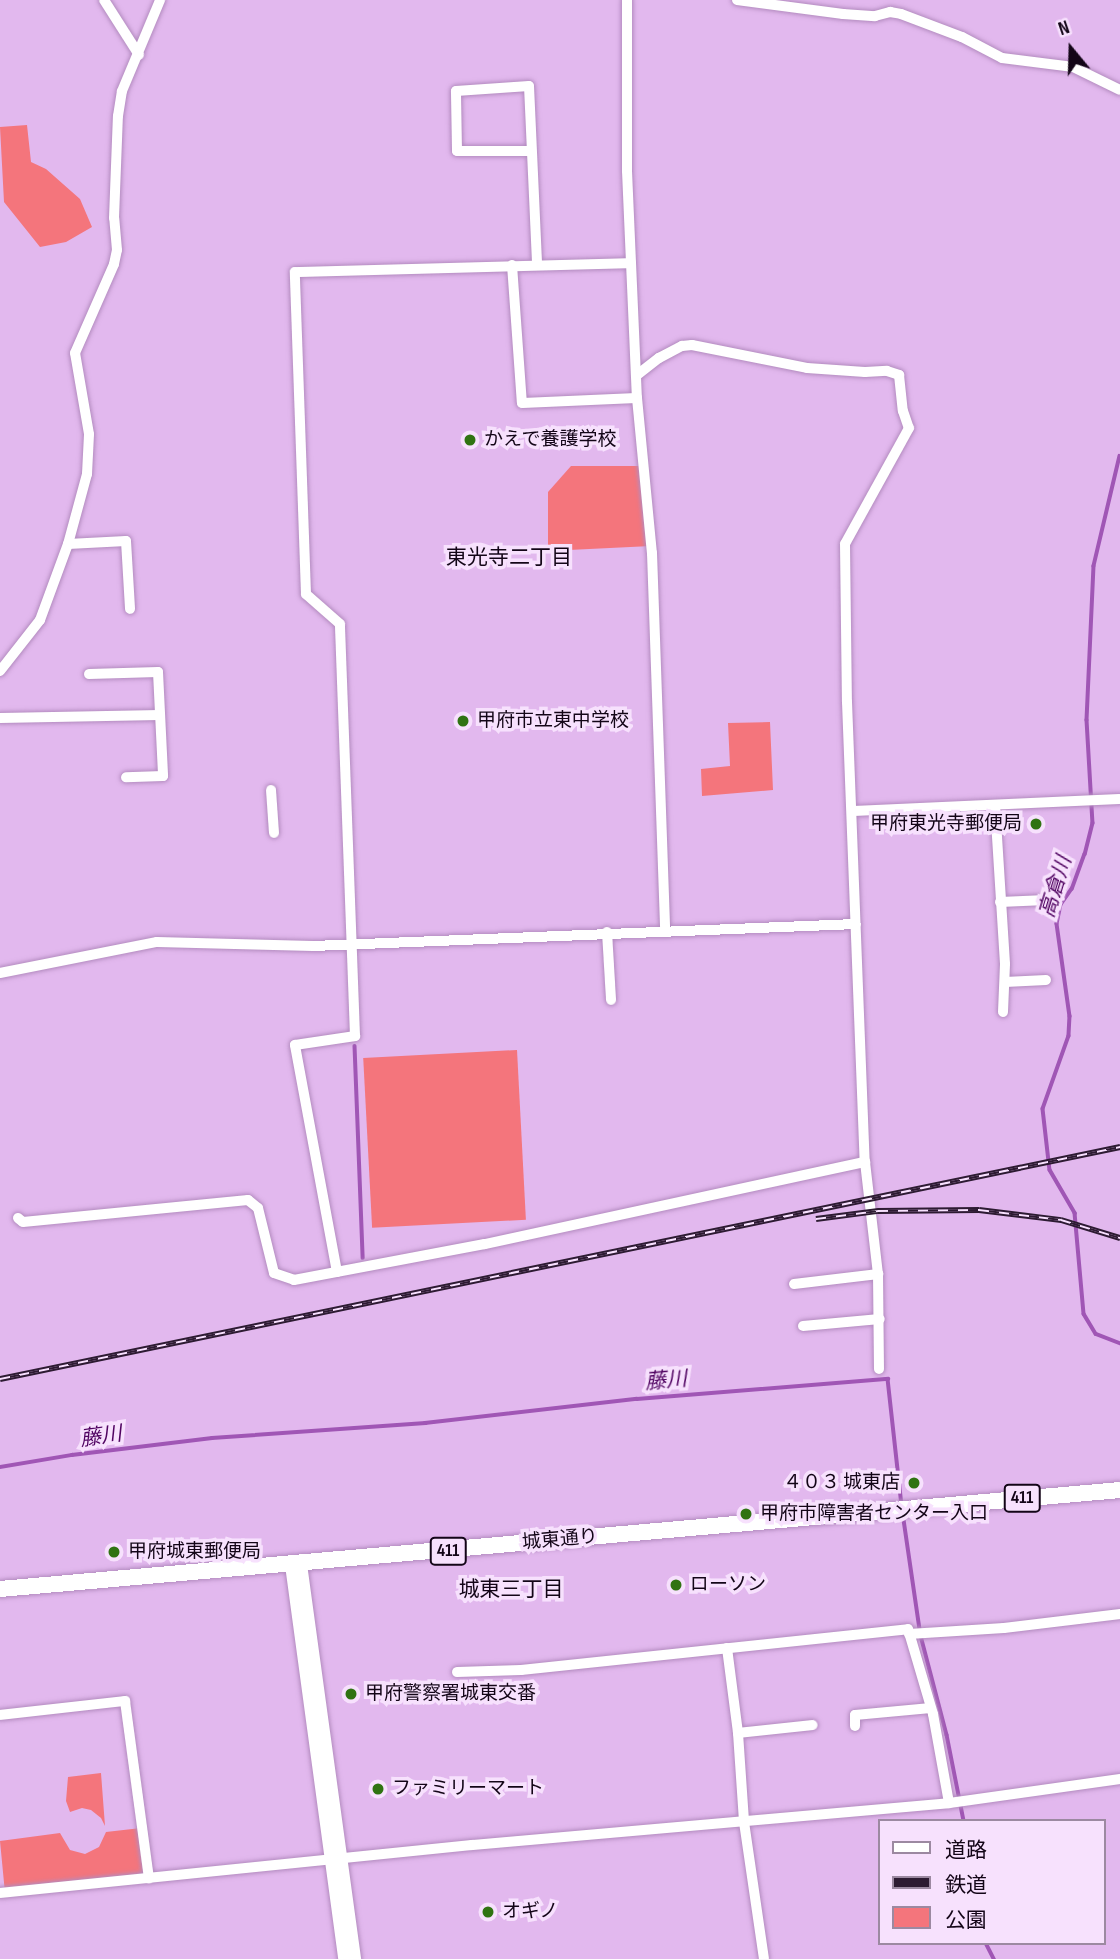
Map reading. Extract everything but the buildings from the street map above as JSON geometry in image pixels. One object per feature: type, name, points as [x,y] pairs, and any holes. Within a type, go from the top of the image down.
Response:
[{"type":"highway","name":"城東通り","points":[[0,1589],[902,1507],[1120,1490]]},
{"type":"street","points":[[104,0],[139,55]]},
{"type":"street","points":[[0,671],[40,620],[68,544],[87,474],[89,434],[75,354],[114,264],[117,250],[114,218],[118,116],[122,91],[160,0]]},
{"type":"street","points":[[627,0],[631,264],[637,398],[652,553],[664,931]]},
{"type":"street","points":[[737,0],[797,4],[875,16],[890,12],[901,14],[962,37],[1002,58],[1073,67],[1120,90]]},
{"type":"street","points":[[531,151],[457,151],[456,91],[529,86],[537,264]]},
{"type":"street","points":[[337,1272],[295,1045],[355,1036],[340,624],[306,594],[295,272],[537,264],[631,264]]},
{"type":"street","points":[[512,265],[522,403],[637,398]]},
{"type":"street","points":[[637,375],[659,358],[682,346],[692,345],[807,368],[887,371],[899,375],[903,411],[909,428],[845,544],[847,702],[865,1162],[878,1274],[879,1369]]},
{"type":"street","points":[[68,544],[126,541],[130,609]]},
{"type":"street","points":[[89,674],[158,672],[163,776],[126,777]]},
{"type":"street","points":[[0,718],[160,715]]},
{"type":"street","points":[[271,790],[274,833]]},
{"type":"street","points":[[853,811],[1120,799]]},
{"type":"street","points":[[995,805],[1005,982],[1003,1012]]},
{"type":"street","points":[[1000,902],[1046,900]]},
{"type":"street","points":[[0,973],[157,942],[278,946],[856,924]]},
{"type":"street","points":[[607,932],[611,1000]]},
{"type":"street","points":[[1005,982],[1046,980]]},
{"type":"street","points":[[18,1218],[23,1222],[248,1200],[258,1208],[274,1273],[294,1280],[865,1162]]},
{"type":"street","points":[[794,1283],[878,1274]]},
{"type":"street","points":[[803,1326],[880,1319]]},
{"type":"street","points":[[296,1564],[337,1860],[355,1959]]},
{"type":"street","points":[[910,1634],[1004,1628],[1120,1614]]},
{"type":"street","points":[[457,1672],[521,1670],[908,1629],[931,1708],[951,1803]]},
{"type":"street","points":[[727,1648],[738,1733],[744,1822],[764,1959]]},
{"type":"street","points":[[0,1715],[125,1701],[149,1878]]},
{"type":"street","points":[[855,1726],[855,1715],[931,1708]]},
{"type":"street","points":[[738,1733],[813,1726]]},
{"type":"street","points":[[0,1893],[951,1803],[1120,1779]]},
{"type":"street","points":[[337,1860],[344,1959]]},
{"type":"green space","points":[[27,125],[31,162],[46,169],[80,199],[92,227],[66,242],[40,247],[4,202],[0,127]]},
{"type":"green space","points":[[571,466],[642,466],[651,546],[548,551],[548,492]]},
{"type":"green space","points":[[770,722],[773,790],[702,796],[701,769],[730,766],[728,723]]},
{"type":"green space","points":[[517,1050],[526,1220],[372,1228],[363,1058]]},
{"type":"green space","points":[[101,1773],[105,1826],[101,1818],[91,1810],[82,1808],[70,1812],[66,1801],[68,1777]]},
{"type":"green space","points":[[141,1828],[149,1878],[5,1893],[0,1841],[60,1833],[70,1850],[85,1854],[99,1847],[106,1832]]},
{"type":"waterway","name":"高倉川","points":[[1120,456],[1094,566],[1087,720],[1093,823],[1085,854],[1072,889],[1061,905],[1057,924],[1070,1016],[1069,1036],[1043,1109],[1050,1170],[1075,1213],[1084,1314],[1096,1334],[1120,1343]]},
{"type":"waterway","points":[[355,1046],[363,1258]]},
{"type":"waterway","name":"藤川","points":[[0,1467],[72,1455],[212,1438],[425,1423],[637,1399],[888,1379],[902,1505]]},
{"type":"waterway","name":"藤川","points":[[903,1513],[921,1636],[947,1735],[964,1819]]},
{"type":"waterway","name":"藤川","points":[[987,1945],[994,1959]]},
{"type":"railway","points":[[0,1379],[1120,1147]]},
{"type":"railway","points":[[816,1219],[878,1211],[979,1210],[1061,1220],[1120,1238]]},
{"type":"place","name":"かえで養護学校","points":[[470,440]]},
{"type":"place","name":"甲府市立東中学校","points":[[463,721]]},
{"type":"place","name":"甲府東光寺郵便局","points":[[1036,824]]},
{"type":"place","name":"４０３ 城東店","points":[[914,1483]]},
{"type":"place","name":"甲府市障害者センター入口","points":[[746,1514]]},
{"type":"place","name":"甲府城東郵便局","points":[[114,1552]]},
{"type":"place","name":"ローソン","points":[[676,1585]]},
{"type":"place","name":"甲府警察署城東交番","points":[[351,1694]]},
{"type":"place","name":"ファミリーマート","points":[[378,1789]]},
{"type":"place","name":"オギノ","points":[[488,1912]]},
{"type":"district","name":"東光寺二丁目","points":[[509,558]]},
{"type":"district","name":"城東三丁目","points":[[511,1590]]}]
